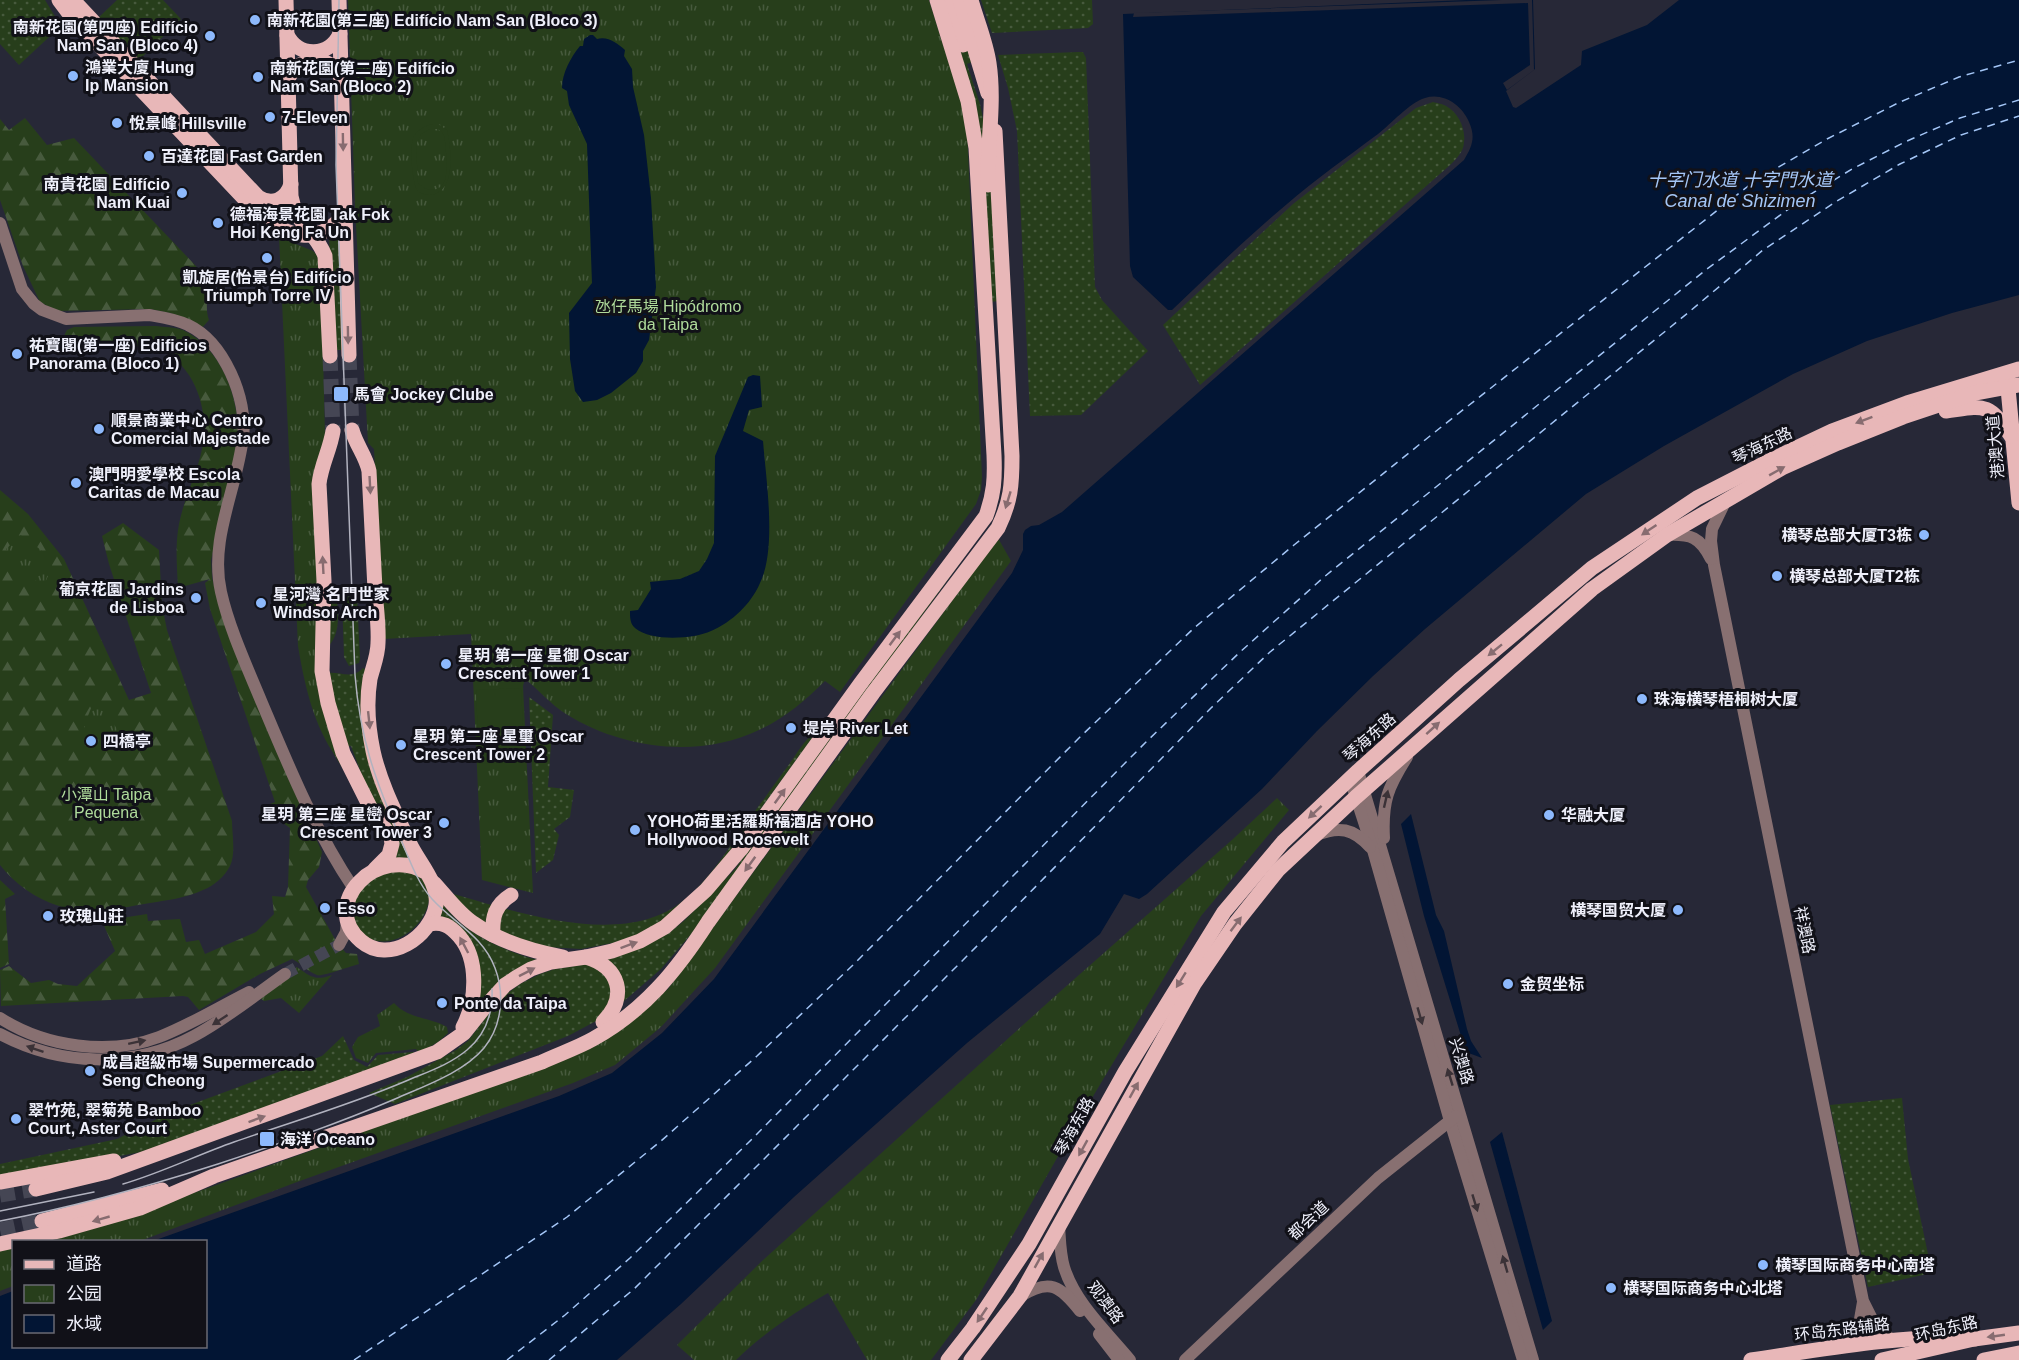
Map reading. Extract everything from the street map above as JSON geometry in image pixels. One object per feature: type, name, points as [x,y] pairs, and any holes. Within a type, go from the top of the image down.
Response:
[{"type":"main road","points":[[59,0],[269,223],[283,231],[304,236],[312,235],[333,226],[345,213]]},
{"type":"main road","points":[[73,0],[256,196],[269,202],[279,200],[288,192],[291,181]]},
{"type":"main road","points":[[286,0],[291,181],[294,208],[300,220],[323,250],[326,262],[330,356]]},
{"type":"main road","points":[[339,0],[349,355]]},
{"type":"main road","points":[[36,1189],[107,1172],[437,1052],[464,1033],[505,985],[517,977],[551,962],[612,951],[640,941],[665,927],[685,911],[725,870],[986,516],[999,488],[1002,473],[988,185],[981,134],[937,0]]},
{"type":"main road","points":[[937,0],[968,101],[976,148],[995,472],[995,486],[986,516]]},
{"type":"main road","points":[[960,1],[986,48],[991,98],[988,185]]},
{"type":"main road","points":[[960,1],[973,75],[983,96],[989,117],[998,170]]},
{"type":"main road","points":[[18,1240],[140,1208],[214,1176],[542,1062],[592,1040],[621,1020],[659,988],[683,961],[708,922],[873,693],[998,528],[1009,499],[1012,477],[998,170],[993,113],[960,1]]},
{"type":"main road","points":[[287,35],[297,47],[313,52],[329,48],[340,34]]},
{"type":"main road","points":[[288,79],[299,65],[315,60],[330,64],[341,77]]},
{"type":"main road","name":"琴海东路","points":[[970,1360],[1020,1296],[1194,984],[1235,924],[1271,879],[1315,835],[1592,589],[1667,535],[1782,468],[1838,443],[2013,378]]},
{"type":"main road","name":"琴海东路","points":[[948,1360],[973,1328],[1029,1244],[1125,1072],[1224,912],[1283,842],[1354,775],[1459,680],[1592,568],[1697,498],[1832,431],[1907,403],[2013,378]]},
{"type":"main road","name":"港澳大道","points":[[2013,378],[2013,438],[2019,504]]},
{"type":"main road","points":[[1929,409],[1936,411],[1973,406],[1984,407],[2003,424],[2013,438]]},
{"type":"main road","points":[[333,431],[320,473],[319,484],[324,581],[322,670],[328,703],[343,753],[372,811],[391,837],[389,855],[364,876],[354,889],[347,906],[347,919],[352,931],[364,944],[381,950],[400,947],[415,940],[429,924],[436,905],[436,896],[398,818],[378,770],[373,750],[368,706],[378,643],[369,471],[352,430]]},
{"type":"main road","points":[[375,869],[402,865],[415,867],[429,878],[471,922],[493,935],[538,952],[598,961],[608,968],[616,984],[617,1002],[612,1013],[603,1022]]},
{"type":"main road","points":[[493,935],[492,922],[496,909],[503,900],[511,895]]},
{"type":"main road","points":[[350,1128],[573,1038],[603,1022],[623,1008],[651,982],[708,922]]},
{"type":"main road","points":[[429,924],[440,923],[455,931],[467,949],[474,974],[471,1003],[465,1024],[453,1039],[437,1052]]},
{"type":"main road","points":[[0,1182],[108,1162],[202,1139]]},
{"type":"main road","points":[[42,1221],[214,1176]]},
{"type":"main road","name":"环岛东路","points":[[1882,1360],[1974,1339],[2019,1333]]},
{"type":"main road","name":"环岛东路辅路","points":[[1751,1360],[1892,1341],[1945,1337],[1974,1339]]},
{"type":"main road","points":[[1984,1360],[2019,1353]]},
{"type":"street","points":[[0,223],[22,289],[42,310],[66,319],[148,315],[162,317],[188,325],[199,332],[218,350],[228,367],[243,410],[244,436],[219,545],[218,571],[221,594],[249,671],[290,769],[314,822],[336,863],[354,889]]},
{"type":"street","name":"祥澳路","points":[[1726,500],[1712,530],[1714,565],[1863,1301],[1872,1319],[1892,1341]]},
{"type":"street","name":"祥澳路","points":[[1667,535],[1693,537],[1706,549],[1714,565]]},
{"type":"street","points":[[1384,858],[1385,802],[1390,785],[1415,744]]},
{"type":"street","name":"兴澳路","points":[[1354,775],[1384,858],[1523,1360]]},
{"type":"street","name":"兴澳路","points":[[1360,794],[1373,850],[1533,1360]]},
{"type":"street","points":[[1315,835],[1341,829],[1352,832],[1363,839],[1373,850]]},
{"type":"street","points":[[0,1018],[33,1034],[63,1043],[95,1046],[127,1044],[158,1037],[285,974],[194,1036],[147,1054],[113,1059],[79,1059],[45,1052],[0,1034]]},
{"type":"street","name":"都会道","points":[[1185,1360],[1378,1178],[1455,1117]]},
{"type":"street","name":"观澳路","points":[[1059,1225],[1064,1268],[1078,1296],[1130,1360]]},
{"type":"street","name":"观澳路","points":[[1020,1296],[1036,1287],[1048,1285],[1062,1290],[1119,1360]]},
{"type":"street","name":"祥澳路","points":[[1843,1346],[1860,1325],[1863,1301]]},
{"type":"green space","points":[[0,0],[45,0],[61,26],[19,65],[0,44]]},
{"type":"green space","points":[[117,0],[163,0],[181,19],[139,60],[98,18]]},
{"type":"green space","name":"氹仔馬場 Hipódromo da Taipa","points":[[348,0],[929,0],[965,114],[982,477],[981,490],[976,504],[840,692],[825,681],[777,720],[736,739],[711,745],[686,747],[636,742],[611,735],[566,714],[525,679],[523,686],[533,893],[482,880],[471,634],[384,639],[374,449],[368,443],[355,207]]},
{"type":"green space","points":[[981,0],[1092,0],[1093,24],[1088,28],[992,33]]},
{"type":"green space","points":[[946,20],[975,61],[967,64],[980,104],[988,143],[999,301],[990,302],[984,175]]},
{"type":"green space","points":[[1083,52],[1086,58],[1095,287],[1102,300],[1148,351],[1081,415],[1030,416],[1017,131],[998,55]]},
{"type":"green space","points":[[1433,102],[1450,109],[1460,121],[1464,132],[1464,142],[1456,158],[1200,385],[1163,325],[1293,204],[1416,108]]},
{"type":"green space","points":[[25,118],[47,145],[74,138],[195,265],[205,278],[207,288],[209,320],[201,329],[187,319],[150,309],[57,311],[40,302],[23,266],[0,200],[0,119],[9,130]]},
{"type":"green space","points":[[438,124],[447,130],[450,166],[449,175],[442,190],[429,195],[418,191],[416,187],[411,155],[414,136],[420,130]],"holes":[[[430,129],[438,129],[445,140],[446,176],[443,184],[433,190],[418,183],[416,145],[421,134]]]},
{"type":"green space","points":[[340,227],[345,350],[333,350],[329,235]]},
{"type":"green space","points":[[279,237],[313,251],[321,266],[325,438],[317,653],[363,798],[335,757],[319,726],[306,687],[298,646]]},
{"type":"green space","points":[[155,326],[180,329],[197,339],[219,363],[232,393],[238,425],[238,441],[211,560],[212,578],[220,608],[272,740],[322,852],[319,867],[308,880],[306,887],[337,943],[346,953],[357,954],[359,964],[317,975],[292,959],[260,974],[199,1010],[188,997],[183,996],[1,1006],[0,970],[9,966],[31,983],[49,980],[58,984],[77,986],[115,951],[102,921],[147,914],[148,921],[180,919],[186,942],[199,940],[205,954],[256,932],[274,914],[272,896],[285,897],[288,887],[290,828],[283,823],[281,818],[263,818],[260,808],[275,802],[210,609],[205,583],[210,579],[178,588],[179,524],[200,458],[204,434],[204,419],[197,390],[181,365],[170,355],[157,348],[130,346],[74,348],[67,345],[63,338],[67,330],[74,327]]},
{"type":"green space","name":"小潭山 Taipa Pequena","points":[[0,490],[28,514],[64,559],[129,700],[151,693],[102,536],[123,523],[159,550],[162,605],[167,630],[232,821],[232,861],[219,880],[207,888],[170,900],[116,909],[93,911],[70,909],[34,895],[0,865]]},
{"type":"green space","points":[[985,522],[988,524],[698,926],[661,969],[623,1002],[608,959],[637,949],[669,933],[685,920],[735,869]]},
{"type":"green space","points":[[21,535],[41,550],[55,570],[48,576],[44,585],[27,576],[24,577],[6,549]]},
{"type":"green space","points":[[998,538],[1011,561],[715,968],[661,1027],[615,1065],[573,1083],[143,1240],[48,1240],[208,1188],[515,1077],[607,1037],[668,989]]},
{"type":"green space","points":[[357,596],[360,659],[359,663],[349,666],[344,657],[342,597]]},
{"type":"green space","points":[[330,597],[337,597],[338,624],[335,637],[327,648]]},
{"type":"green space","points":[[365,669],[366,717],[417,864],[393,858],[351,746],[346,747],[327,673],[355,674]]},
{"type":"green space","points":[[521,688],[525,762],[479,764],[476,690]]},
{"type":"green space","points":[[529,697],[553,715],[548,787],[574,790],[570,817],[554,829],[559,835],[553,860],[536,873]]},
{"type":"green space","points":[[95,698],[106,710],[119,733],[89,746],[84,726]]},
{"type":"green space","points":[[815,734],[717,869],[663,921],[628,940],[581,949],[546,947],[503,933],[484,923],[446,892],[535,916],[567,922],[600,925],[630,923],[659,915],[684,900],[710,873],[801,747]]},
{"type":"green space","points":[[1277,798],[1289,810],[1201,916],[1077,1123],[976,1300],[931,1360],[867,1360],[828,1293],[780,1324],[736,1360],[694,1360],[677,1345],[762,1261]]},
{"type":"green space","points":[[399,869],[417,875],[426,884],[429,894],[428,906],[414,928],[403,936],[391,941],[368,939],[358,930],[350,903],[364,880]]},
{"type":"green space","points":[[0,880],[15,894],[5,899],[9,964],[0,968]]},
{"type":"green space","points":[[441,901],[459,922],[484,939],[512,952],[538,960],[503,980],[489,992],[476,1009],[478,969],[438,916]]},
{"type":"green space","points":[[588,964],[604,974],[610,987],[612,1001],[598,1020],[568,1036],[395,1104],[369,1093],[407,1077],[456,1050],[468,1041],[500,999],[520,984],[555,969]]},
{"type":"green space","points":[[297,967],[313,977],[321,978],[332,975],[299,1013],[281,998],[264,1001],[257,996]]},
{"type":"green space","points":[[394,1003],[412,1015],[447,1027],[448,1033],[419,1053],[416,1049],[376,1053],[368,1063],[356,1058],[352,1047],[358,1037],[380,1026],[377,1015]]},
{"type":"green space","points":[[343,1036],[354,1060],[367,1067],[378,1055],[413,1052],[416,1055],[141,1152],[0,1178],[0,1164],[117,1139],[171,1112],[322,1056]]},
{"type":"green space","points":[[1902,1098],[1908,1159],[1932,1273],[1868,1287],[1830,1105]]},
{"type":"green space","points":[[12,1247],[12,1286],[0,1291],[0,1249]]},
{"type":"water","name":"十字门水道 十字門水道 Canal de Shizimen","points":[[1467,0],[1533,0],[1535,69],[1506,91],[1513,107],[1516,108],[1581,65],[1582,51],[1647,25],[1679,0],[2019,0],[2019,295],[1952,313],[1867,341],[1793,374],[1664,446],[1586,494],[1425,629],[1373,676],[1262,789],[1147,894],[1139,899],[1124,894],[1100,934],[967,1043],[794,1197],[681,1304],[617,1360],[0,1360],[0,1296],[12,1291],[12,1348],[207,1348],[207,1240],[156,1240],[559,1096],[612,1073],[662,1033],[714,979],[1012,573],[1023,550],[1025,530],[1062,512],[1464,160],[1471,146],[1473,137],[1471,127],[1457,105],[1438,97],[1419,101],[1298,195],[1172,310],[1168,310],[1133,277],[1130,266],[1123,14]]},
{"type":"water","points":[[590,35],[597,39],[609,39],[622,47],[625,50],[624,56],[632,69],[633,87],[644,135],[651,198],[656,287],[649,340],[643,351],[643,361],[636,373],[611,393],[597,400],[583,402],[575,391],[570,359],[569,313],[592,283],[587,144],[569,105],[567,91],[562,88],[570,60],[580,46],[583,46],[584,39]]},
{"type":"water","points":[[760,376],[762,407],[749,410],[743,431],[763,441],[769,533],[768,552],[760,583],[752,598],[740,612],[711,631],[694,636],[673,638],[652,636],[642,632],[632,624],[630,611],[638,610],[651,589],[650,582],[680,579],[699,571],[714,543],[715,456],[748,377]]},
{"type":"water","points":[[1411,814],[1436,915],[1444,931],[1467,1029],[1471,1041],[1482,1058],[1466,1052],[1424,916],[1401,824]]},
{"type":"water","points":[[1502,1132],[1552,1321],[1543,1330],[1490,1142]]},
{"type":"pier","points":[[1532,0],[1534,70],[1507,90],[1503,83],[1530,65],[1528,3],[1133,17],[1134,13]]},
{"type":"ferry route","points":[[354,1360],[567,1217],[661,1141],[757,1056],[854,964],[1079,738],[1194,628],[1445,424],[1756,180],[1827,139],[1900,102],[1959,77],[2019,60]]},
{"type":"ferry route","points":[[507,1360],[565,1315],[630,1258],[748,1143],[1145,743],[1239,653],[1324,577],[1707,269],[1798,202],[1852,169],[1907,141],[1960,118],[2019,100]]},
{"type":"ferry route","points":[[549,1360],[634,1289],[1211,708],[1270,652],[1763,250],[1837,201],[1900,164],[1961,135],[2019,116]]},
{"type":"tunnel","points":[[349,355],[352,430]]},
{"type":"tunnel","points":[[330,356],[333,431]]},
{"type":"tunnel","points":[[285,974],[339,945]]},
{"type":"tunnel","points":[[0,1195],[36,1189]]},
{"type":"tunnel","points":[[0,1230],[42,1221]]},
{"type":"tram line","points":[[0,1221],[83,1203],[218,1164],[373,1108],[430,1084],[465,1065],[484,1048],[498,1020],[501,999],[495,968],[476,938],[432,899],[418,878],[376,777],[365,739],[357,698],[336,165],[339,0]]},
{"type":"tram line","points":[[123,1184],[234,1142],[364,1098],[445,1064],[467,1050],[479,1038],[487,1023],[492,989]]},
{"type":"tram line","points":[[0,1211],[94,1192]]},
{"type":"place","name":"南新花園(第三座) Edifício Nam San (Bloco 3)","points":[[255,20]]},
{"type":"place","name":"南新花園(第四座) Edifício Nam San (Bloco 4)","points":[[210,36]]},
{"type":"place","name":"鴻業大廈 Hung Ip Mansion","points":[[73,76]]},
{"type":"place","name":"南新花園(第二座) Edifício Nam San (Bloco 2)","points":[[258,77]]},
{"type":"place","name":"7-Eleven","points":[[270,117]]},
{"type":"place","name":"悅景峰 Hillsville","points":[[117,123]]},
{"type":"place","name":"百達花園 Fast Garden","points":[[149,156]]},
{"type":"place","name":"南貴花園 Edifício Nam Kuai","points":[[182,193]]},
{"type":"place","name":"德福海景花園 Tak Fok Hoi Keng Fa Un","points":[[218,223]]},
{"type":"place","name":"凱旋居(怡景台) Edifício Triumph Torre IV","points":[[267,258]]},
{"type":"place","name":"祐寶閣(第一座) Edificios Panorama (Bloco 1)","points":[[17,354]]},
{"type":"place","name":"馬會 Jockey Clube","points":[[341,394]]},
{"type":"place","name":"順景商業中心 Centro Comercial Majestade","points":[[99,429]]},
{"type":"place","name":"澳門明愛學校 Escola Caritas de Macau","points":[[76,483]]},
{"type":"place","name":"横琴总部大厦T3栋","points":[[1924,535]]},
{"type":"place","name":"横琴总部大厦T2栋","points":[[1777,576]]},
{"type":"place","name":"葡京花園 Jardins de Lisboa","points":[[196,598]]},
{"type":"place","name":"星河灣 名門世家 Windsor Arch","points":[[261,603]]},
{"type":"place","name":"星玥 第一座 星御 Oscar Crescent Tower 1","points":[[446,664]]},
{"type":"place","name":"珠海横琴梧桐树大厦","points":[[1642,699]]},
{"type":"place","name":"堤岸 River Let","points":[[791,728]]},
{"type":"place","name":"四橋亭","points":[[91,741]]},
{"type":"place","name":"星玥 第二座 星璽 Oscar Crescent Tower 2","points":[[401,745]]},
{"type":"place","name":"华融大厦","points":[[1549,815]]},
{"type":"place","name":"星玥 第三座 星巒 Oscar Crescent Tower 3","points":[[444,823]]},
{"type":"place","name":"YOHO荷里活羅斯福酒店 YOHO Hollywood Roosevelt","points":[[635,830]]},
{"type":"place","name":"Esso","points":[[325,908]]},
{"type":"place","name":"横琴国贸大厦","points":[[1678,910]]},
{"type":"place","name":"玫瑰山莊","points":[[48,916]]},
{"type":"place","name":"金贸坐标","points":[[1508,984]]},
{"type":"place","name":"Ponte da Taipa","points":[[442,1003]]},
{"type":"place","name":"成昌超級市場 Supermercado Seng Cheong","points":[[90,1071]]},
{"type":"place","name":"翠竹苑, 翠菊苑 Bamboo Court, Aster Court","points":[[16,1119]]},
{"type":"place","name":"海洋 Oceano","points":[[267,1139]]},
{"type":"place","name":"横琴国际商务中心南塔","points":[[1763,1265]]},
{"type":"place","name":"横琴国际商务中心北塔","points":[[1611,1288]]}]
